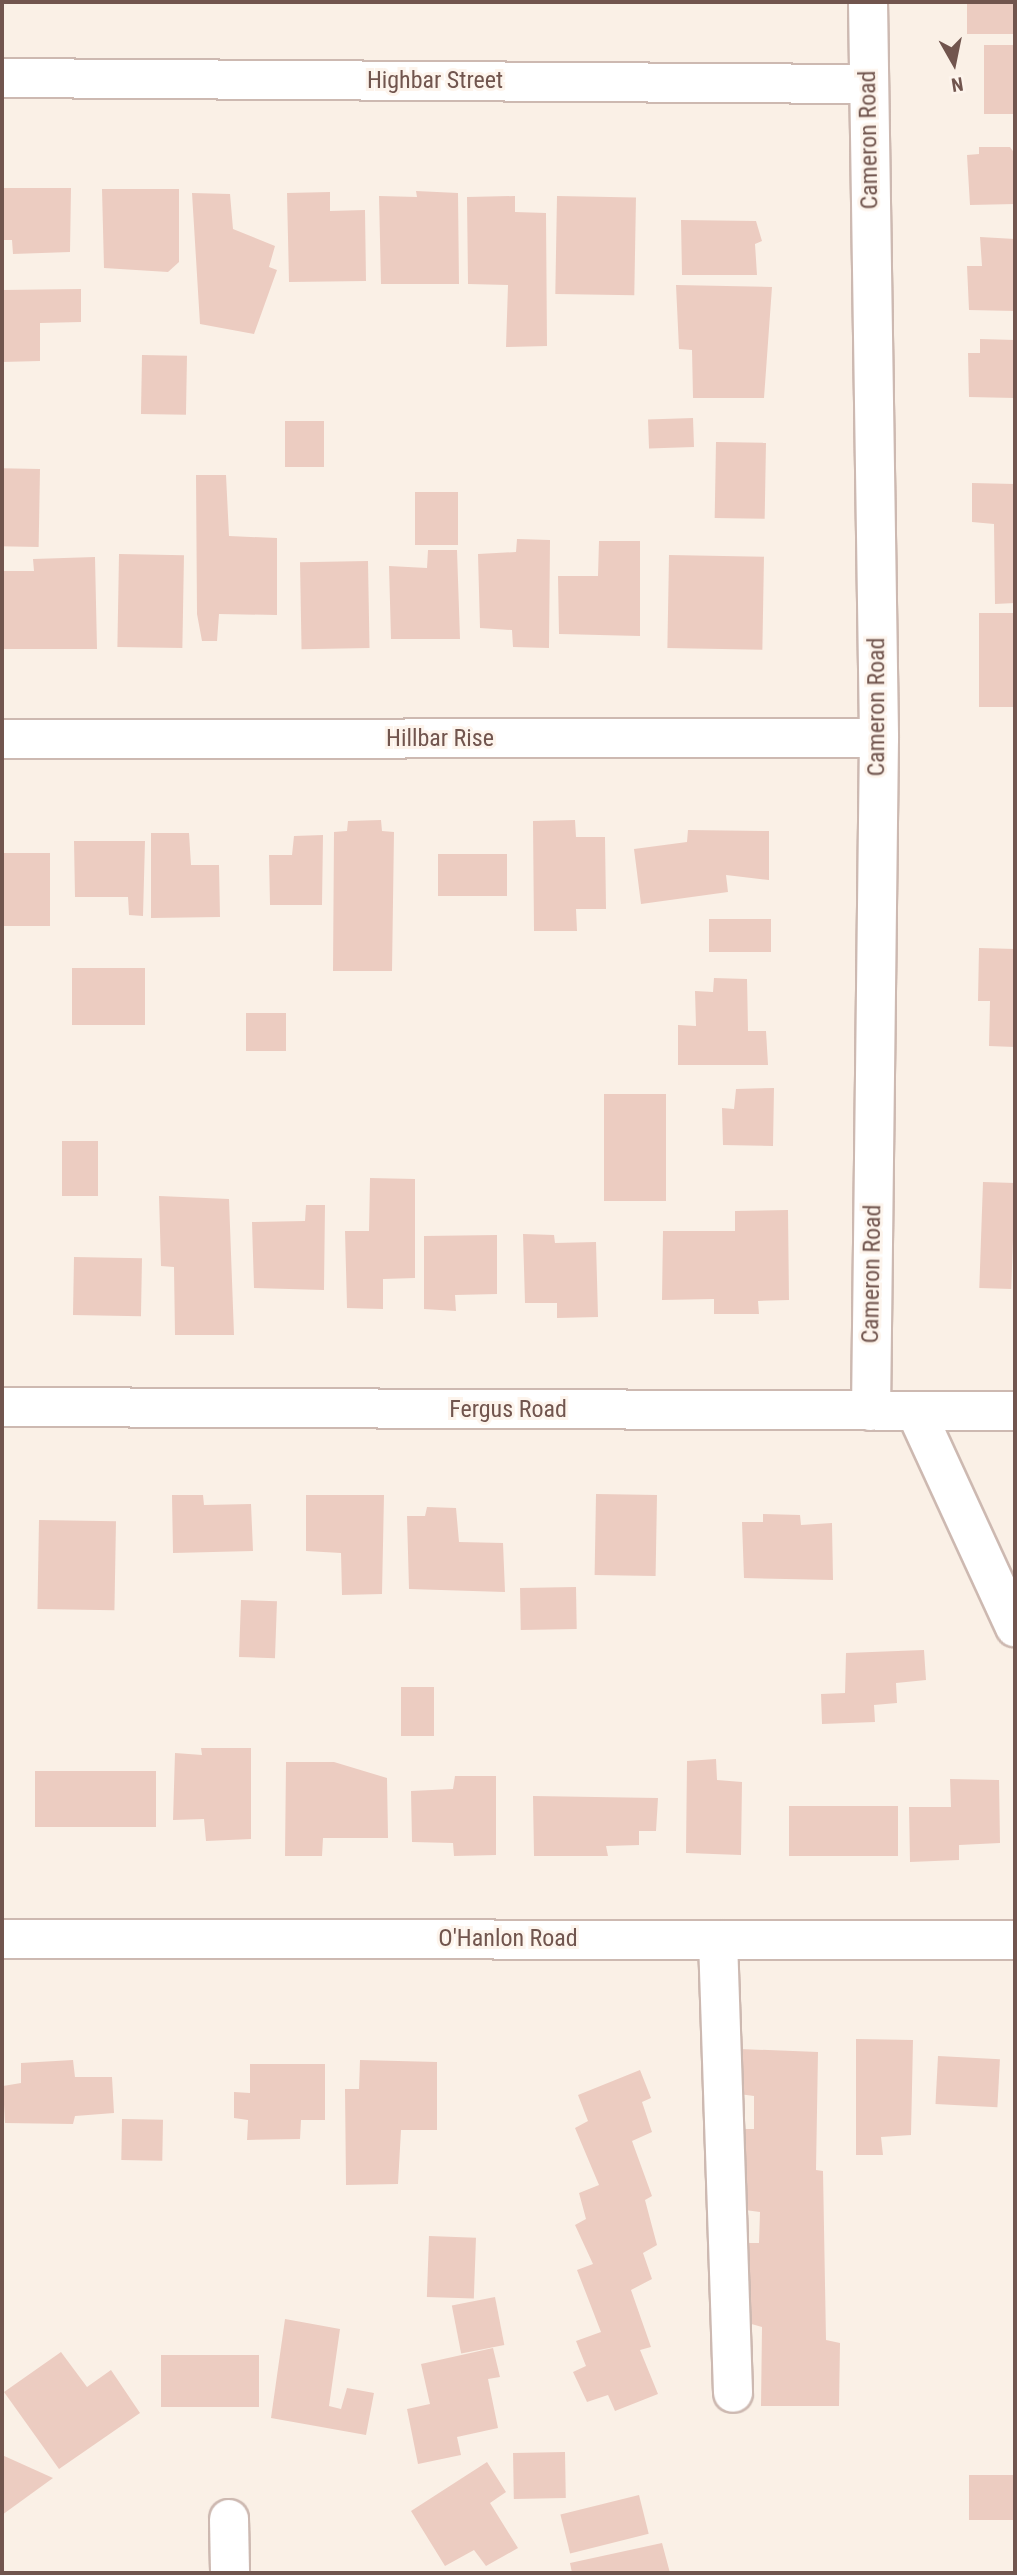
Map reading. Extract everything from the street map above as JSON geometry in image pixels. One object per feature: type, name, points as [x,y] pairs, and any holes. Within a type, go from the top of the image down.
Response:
[{"type":"street","name":"Cameron Road","points":[[868,2],[879,738],[870,1411]]},
{"type":"street","name":"Highbar Street","points":[[2,78],[868,84]]},
{"type":"street","name":"Hillbar Rise","points":[[2,739],[879,738]]},
{"type":"street","name":"Fergus Road","points":[[2,1407],[1015,1411]]},
{"type":"street","points":[[916,1412],[1015,1627]]},
{"type":"street","name":"O'Hanlon Road","points":[[2,1939],[1015,1940]]},
{"type":"street","points":[[718,1940],[733,2393]]},
{"type":"street","points":[[229,2519],[230,2573]]},
{"type":"building","points":[[967,2],[1015,2],[1015,34],[967,34]]},
{"type":"building","points":[[984,45],[1015,45],[1015,114],[984,114]]},
{"type":"building","points":[[979,147],[1010,147],[1015,154],[1015,204],[970,205],[967,155],[979,154]]},
{"type":"building","points":[[2,188],[71,188],[70,252],[13,254],[12,240],[2,240]]},
{"type":"building","points":[[102,189],[179,189],[179,262],[168,272],[104,268]]},
{"type":"building","points":[[416,191],[458,193],[459,284],[381,284],[379,196],[417,197]]},
{"type":"building","points":[[330,192],[330,211],[365,210],[366,281],[289,282],[287,193]]},
{"type":"building","points":[[192,193],[230,194],[233,229],[275,246],[269,267],[277,270],[254,334],[200,324]]},
{"type":"building","points":[[515,196],[515,212],[546,213],[547,346],[506,347],[508,285],[468,284],[467,197]]},
{"type":"building","points":[[557,196],[636,197],[634,295],[555,294]]},
{"type":"building","points":[[681,220],[756,221],[762,241],[755,244],[757,275],[682,275]]},
{"type":"building","points":[[980,237],[1015,239],[1015,311],[969,310],[967,266],[982,266]]},
{"type":"building","points":[[676,285],[772,287],[764,398],[693,398],[692,350],[679,349]]},
{"type":"building","points":[[81,289],[81,322],[40,323],[40,361],[2,362],[2,290]]},
{"type":"building","points":[[980,339],[1015,340],[1015,398],[969,397],[968,353],[980,353]]},
{"type":"building","points":[[142,355],[187,356],[186,415],[141,414]]},
{"type":"building","points":[[693,418],[694,447],[649,449],[648,420]]},
{"type":"building","points":[[285,421],[324,421],[324,467],[285,467]]},
{"type":"building","points":[[716,442],[766,443],[765,519],[715,518]]},
{"type":"building","points":[[2,468],[40,469],[39,547],[2,546]]},
{"type":"building","points":[[196,475],[226,475],[229,536],[277,538],[277,615],[219,614],[217,641],[202,641],[197,614]]},
{"type":"building","points":[[972,483],[1015,484],[1015,603],[995,604],[994,524],[972,522]]},
{"type":"building","points":[[415,492],[458,492],[458,545],[415,545]]},
{"type":"building","points":[[517,539],[550,540],[549,648],[513,647],[512,630],[480,628],[478,554],[516,552]]},
{"type":"building","points":[[599,541],[640,541],[640,636],[559,634],[558,576],[598,576]]},
{"type":"building","points":[[428,550],[457,550],[460,639],[391,639],[389,566],[427,568]]},
{"type":"building","points":[[119,554],[184,555],[182,648],[117,647]]},
{"type":"building","points":[[669,555],[764,557],[762,650],[667,648]]},
{"type":"building","points":[[95,557],[97,649],[2,649],[2,571],[34,571],[33,559]]},
{"type":"building","points":[[368,561],[370,648],[302,649],[300,562]]},
{"type":"building","points":[[979,613],[1015,613],[1015,707],[979,707]]},
{"type":"building","points":[[381,820],[382,831],[394,832],[392,971],[333,971],[334,832],[347,831],[348,821]]},
{"type":"building","points":[[575,820],[576,837],[605,837],[606,909],[576,909],[577,931],[534,931],[533,821]]},
{"type":"building","points":[[688,830],[769,831],[769,880],[726,875],[728,892],[641,904],[634,849],[687,842]]},
{"type":"building","points":[[151,833],[189,833],[191,865],[219,865],[220,917],[151,918]]},
{"type":"building","points":[[323,835],[322,905],[270,905],[269,855],[292,855],[294,836]]},
{"type":"building","points":[[74,841],[145,841],[143,916],[129,915],[128,897],[75,897]]},
{"type":"building","points":[[2,853],[50,853],[50,926],[2,926]]},
{"type":"building","points":[[438,854],[507,854],[507,896],[438,896]]},
{"type":"building","points":[[709,919],[771,919],[771,952],[709,952]]},
{"type":"building","points":[[979,948],[1015,949],[1015,1047],[989,1046],[990,1001],[978,1001]]},
{"type":"building","points":[[72,968],[145,968],[145,1025],[72,1025]]},
{"type":"building","points":[[714,978],[747,979],[748,1031],[766,1031],[768,1065],[678,1065],[678,1025],[696,1026],[695,991],[713,992]]},
{"type":"building","points":[[246,1013],[286,1013],[286,1051],[246,1051]]},
{"type":"building","points":[[774,1088],[773,1146],[723,1145],[722,1108],[734,1109],[736,1089]]},
{"type":"building","points":[[604,1094],[666,1094],[666,1201],[604,1201]]},
{"type":"building","points":[[62,1141],[98,1141],[98,1196],[62,1196]]},
{"type":"building","points":[[370,1178],[415,1179],[415,1278],[383,1279],[383,1309],[347,1308],[345,1231],[369,1231]]},
{"type":"building","points":[[983,1182],[1015,1183],[1011,1289],[979,1288]]},
{"type":"building","points":[[159,1196],[229,1199],[234,1335],[175,1335],[174,1267],[161,1266]]},
{"type":"building","points":[[306,1205],[325,1205],[324,1290],[254,1288],[252,1222],[305,1221]]},
{"type":"building","points":[[788,1210],[789,1300],[758,1301],[759,1314],[714,1314],[714,1299],[662,1300],[663,1231],[735,1231],[735,1211]]},
{"type":"building","points":[[523,1234],[554,1235],[555,1243],[596,1242],[598,1317],[557,1318],[557,1303],[525,1303]]},
{"type":"building","points":[[497,1235],[497,1294],[455,1295],[456,1311],[424,1309],[424,1236]]},
{"type":"building","points":[[74,1257],[142,1258],[141,1316],[73,1315]]},
{"type":"building","points":[[596,1494],[657,1495],[656,1576],[595,1575]]},
{"type":"building","points":[[172,1495],[203,1495],[204,1505],[251,1504],[253,1551],[173,1553]]},
{"type":"building","points":[[306,1495],[384,1495],[382,1594],[342,1595],[341,1553],[306,1551]]},
{"type":"building","points":[[427,1507],[456,1508],[459,1542],[503,1543],[505,1592],[409,1589],[407,1516],[425,1516]]},
{"type":"building","points":[[763,1514],[800,1515],[801,1525],[832,1523],[833,1580],[744,1578],[742,1522],[763,1522]]},
{"type":"building","points":[[39,1520],[116,1521],[114,1610],[37,1609]]},
{"type":"building","points":[[576,1587],[577,1629],[521,1630],[520,1588]]},
{"type":"building","points":[[241,1600],[277,1601],[275,1658],[239,1657]]},
{"type":"building","points":[[924,1650],[926,1680],[896,1683],[897,1703],[874,1705],[875,1722],[822,1724],[821,1694],[845,1693],[846,1653]]},
{"type":"building","points":[[401,1687],[434,1687],[434,1736],[401,1736]]},
{"type":"building","points":[[201,1748],[251,1748],[251,1839],[206,1841],[204,1819],[173,1820],[175,1753],[202,1755]]},
{"type":"building","points":[[716,1759],[717,1780],[742,1782],[741,1855],[686,1853],[687,1761]]},
{"type":"building","points":[[286,1762],[334,1762],[387,1778],[388,1838],[323,1838],[322,1856],[285,1856]]},
{"type":"building","points":[[35,1771],[156,1771],[156,1827],[35,1827]]},
{"type":"building","points":[[455,1776],[496,1776],[496,1855],[454,1856],[453,1843],[412,1842],[411,1791],[453,1789]]},
{"type":"building","points":[[950,1779],[999,1780],[1000,1843],[959,1845],[959,1860],[910,1862],[909,1807],[951,1807]]},
{"type":"building","points":[[533,1796],[658,1798],[656,1831],[639,1831],[639,1845],[606,1846],[608,1856],[534,1856]]},
{"type":"building","points":[[789,1806],[898,1806],[898,1856],[789,1856]]},
{"type":"building","points":[[856,2039],[913,2040],[911,2135],[881,2137],[883,2155],[856,2155]]},
{"type":"building","points":[[739,2049],[818,2052],[816,2170],[823,2171],[826,2340],[840,2343],[839,2406],[761,2406],[762,2327],[748,2323],[745,2243],[759,2243],[760,2212],[745,2210],[737,2129],[754,2129],[754,2096],[739,2094]]},
{"type":"building","points":[[938,2056],[1000,2059],[997,2107],[935,2104]]},
{"type":"building","points":[[73,2060],[75,2077],[112,2077],[114,2113],[75,2116],[73,2124],[5,2123],[3,2086],[21,2083],[21,2063]]},
{"type":"building","points":[[360,2060],[437,2062],[437,2130],[401,2130],[398,2184],[346,2185],[345,2089],[359,2089]]},
{"type":"building","points":[[250,2064],[325,2064],[325,2120],[301,2120],[300,2139],[247,2140],[248,2120],[234,2118],[234,2092],[250,2093]]},
{"type":"building","points":[[640,2070],[651,2098],[642,2102],[652,2132],[632,2141],[652,2196],[645,2200],[657,2245],[643,2253],[652,2279],[631,2290],[651,2347],[640,2350],[658,2394],[615,2411],[608,2395],[587,2402],[573,2372],[586,2366],[576,2341],[601,2332],[577,2270],[593,2264],[575,2225],[586,2219],[579,2193],[599,2185],[575,2128],[588,2121],[578,2095]]},
{"type":"building","points":[[122,2119],[163,2120],[162,2161],[121,2160]]},
{"type":"building","points":[[429,2236],[476,2238],[474,2299],[427,2297]]},
{"type":"building","points":[[495,2297],[504,2345],[461,2353],[452,2305]]},
{"type":"building","points":[[285,2319],[340,2329],[329,2406],[341,2409],[347,2388],[374,2393],[366,2435],[271,2418]]},
{"type":"building","points":[[493,2348],[500,2377],[488,2379],[498,2428],[457,2437],[461,2455],[418,2464],[407,2409],[430,2404],[421,2364]]},
{"type":"building","points":[[61,2352],[87,2387],[111,2370],[140,2413],[59,2469],[4,2392]]},
{"type":"building","points":[[161,2355],[259,2355],[259,2407],[161,2407]]},
{"type":"building","points":[[565,2452],[566,2498],[514,2499],[513,2453]]},
{"type":"building","points":[[2,2455],[53,2478],[2,2515]]},
{"type":"building","points":[[487,2462],[506,2492],[490,2503],[518,2548],[486,2566],[474,2550],[445,2566],[411,2511]]},
{"type":"building","points":[[969,2475],[1015,2475],[1015,2520],[969,2520]]},
{"type":"building","points":[[639,2495],[649,2534],[570,2553],[560,2515]]},
{"type":"building","points":[[662,2543],[670,2573],[572,2573],[570,2563]]}]
